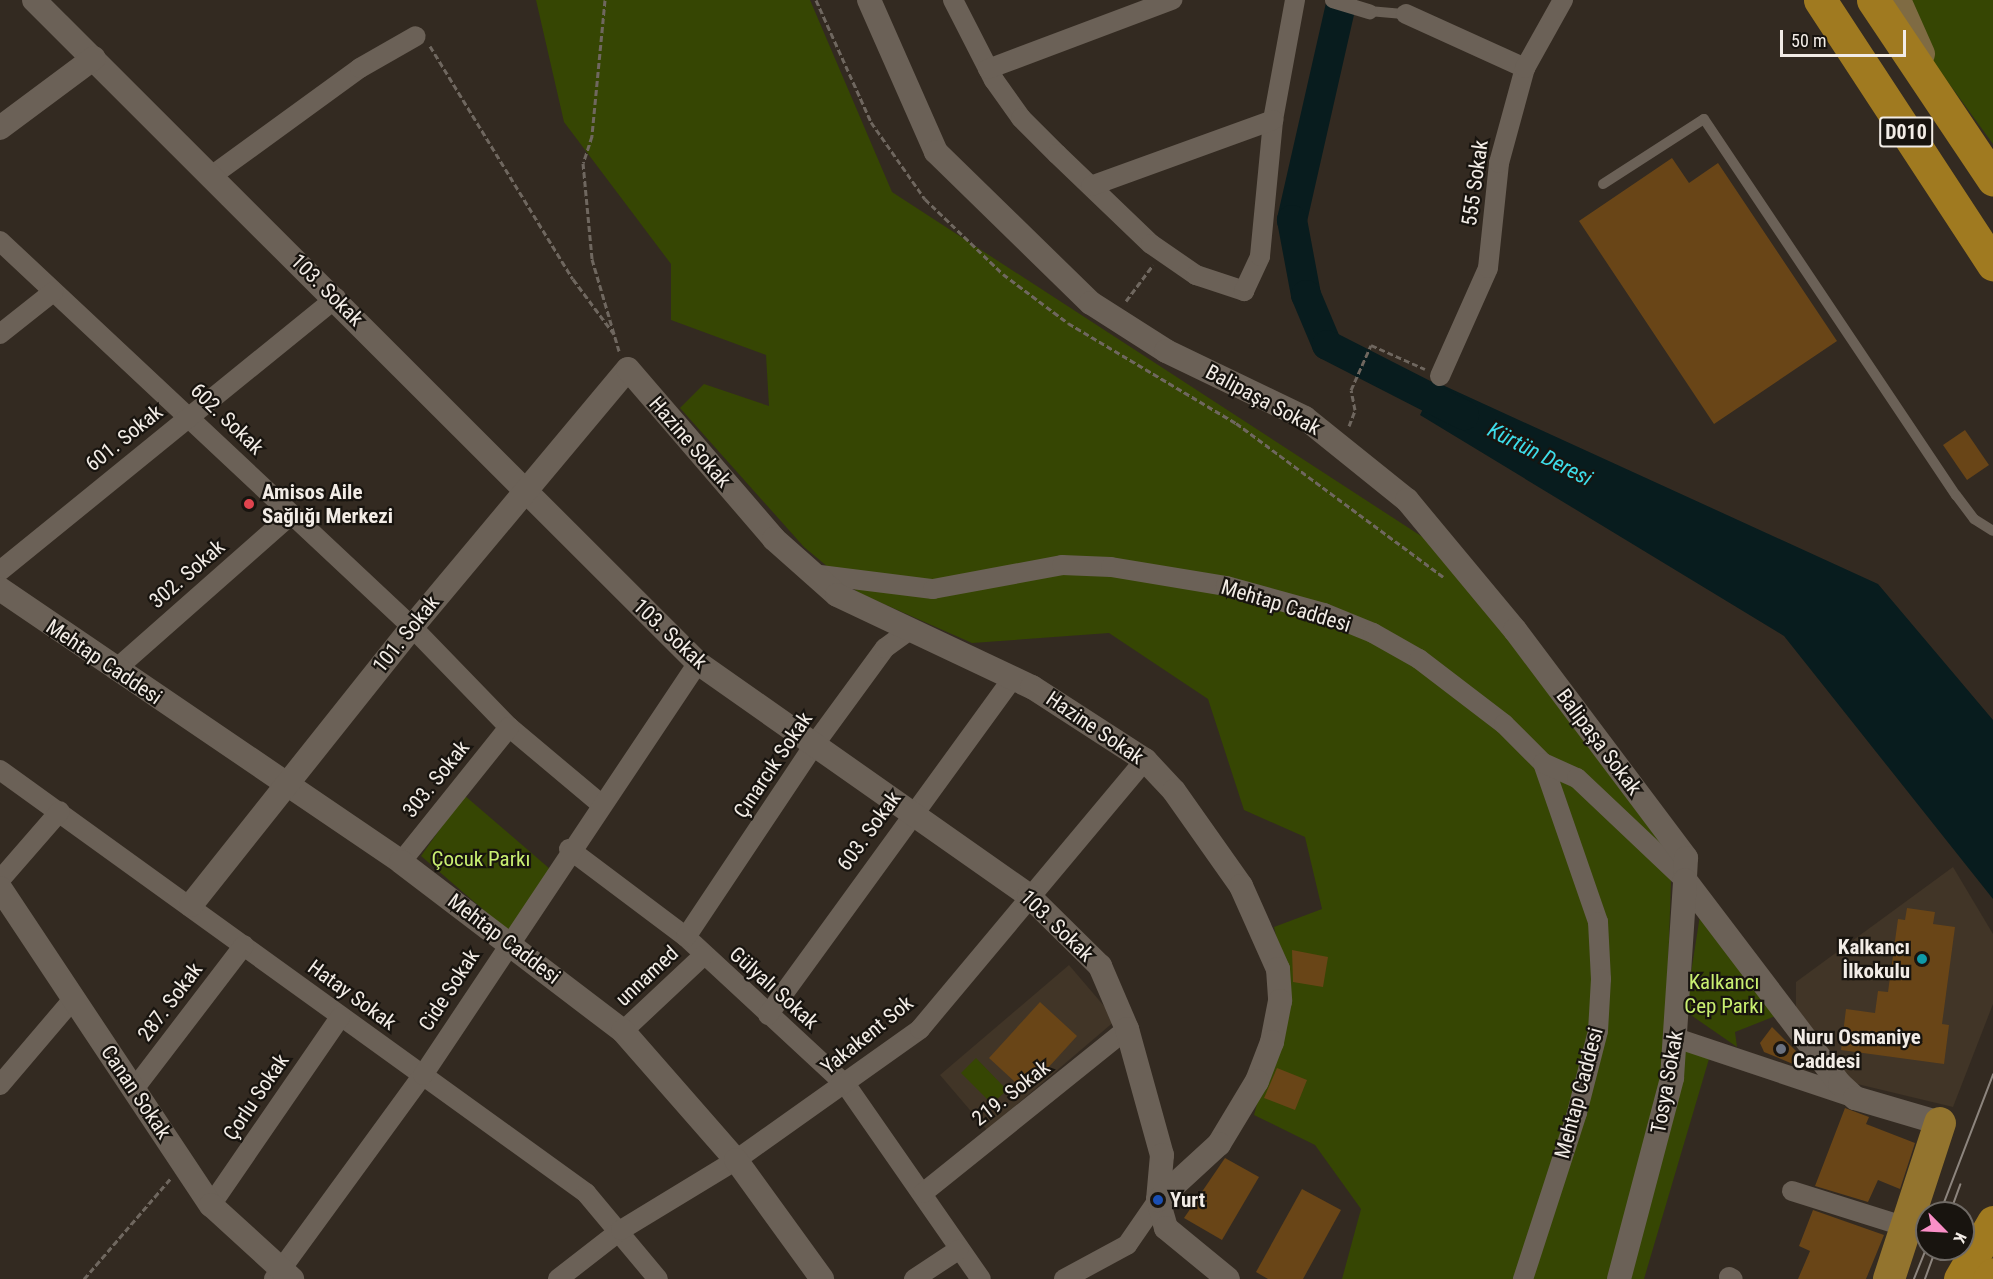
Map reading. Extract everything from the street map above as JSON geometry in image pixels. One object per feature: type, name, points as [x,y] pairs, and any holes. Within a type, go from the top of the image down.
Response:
[{"type":"highway","name":"D010","points":[[1820,0],[1993,264]]},
{"type":"highway","name":"D010","points":[[1873,0],[1993,179]]},
{"type":"highway","points":[[1960,1279],[1993,1221]]},
{"type":"highway","points":[[1989,1279],[1993,1274]]},
{"type":"main road","points":[[1897,0],[1942,103]]},
{"type":"main road","points":[[1889,1279],[1940,1124]]},
{"type":"street","name":"103. Sokak","points":[[33,0],[94,58],[210,177],[336,298],[524,492],[698,663],[1029,896],[1100,966],[1127,1029],[1162,1155],[1158,1200],[1166,1228],[1228,1279]]},
{"type":"street","name":"Balipaşa Sokak","points":[[869,0],[936,152],[1113,318],[1166,351],[1305,418],[1407,500],[1515,630],[1686,858],[1685,880]]},
{"type":"street","points":[[953,0],[988,69],[1021,118],[1162,252],[1196,275],[1244,291],[1260,256],[1273,120],[1295,0]]},
{"type":"street","points":[[988,69],[1172,0]]},
{"type":"street","points":[[1332,0],[1369,12]]},
{"type":"street","name":"555 Sokak","points":[[1440,376],[1488,268],[1498,163],[1525,68],[1563,0]]},
{"type":"street","points":[[1406,14],[1525,68]]},
{"type":"street","points":[[210,177],[360,68],[416,36]]},
{"type":"street","points":[[0,128],[94,58]]},
{"type":"street","points":[[1091,186],[1273,120]]},
{"type":"street","name":"602. Sokak","points":[[0,241],[190,416],[291,515],[412,627],[509,727],[602,805]]},
{"type":"street","points":[[0,334],[53,292]]},
{"type":"street","name":"601. Sokak","points":[[0,571],[336,298]]},
{"type":"street","name":"101. Sokak","points":[[191,905],[284,783],[628,369]]},
{"type":"street","name":"Hazine Sokak","points":[[628,369],[774,539],[812,574],[864,610],[911,629],[1013,678],[1145,760],[1174,790],[1241,886],[1278,969],[1280,1001],[1257,1081],[1219,1144],[1158,1200],[1127,1245],[1064,1279]]},
{"type":"street","name":"302. Sokak","points":[[115,670],[291,515]]},
{"type":"street","name":"Mehtap Caddesi","points":[[812,574],[933,589],[1062,565],[1111,567],[1226,586],[1324,613],[1383,639],[1465,691],[1543,764],[1598,922],[1601,979],[1598,1031],[1577,1113],[1523,1279]]},
{"type":"street","name":"Mehtap Caddesi","points":[[0,590],[401,862],[509,941],[623,1031],[736,1160],[822,1279]]},
{"type":"street","name":"Çınarcık Sokak","points":[[686,937],[814,745],[885,648],[911,629]]},
{"type":"street","name":"Cide Sokak","points":[[283,1276],[423,1075],[569,849],[602,805],[698,663]]},
{"type":"street","name":"603. Sokak","points":[[768,1015],[911,812],[1013,678]]},
{"type":"street","name":"303. Sokak","points":[[401,862],[509,727]]},
{"type":"street","name":"Yakakent Sok","points":[[558,1279],[621,1230],[736,1160],[846,1085],[920,1029],[1145,760]]},
{"type":"street","name":"Balipaşa Sokak","points":[[1543,764],[1577,778],[1685,880],[1855,1098]]},
{"type":"street","name":"Hatay Sokak","points":[[0,770],[191,905],[340,1017],[586,1193],[621,1230],[658,1279]]},
{"type":"street","points":[[0,880],[60,811]]},
{"type":"street","name":"Gülyalı Sokak","points":[[569,849],[686,937],[703,956],[846,1085],[923,1193],[958,1250],[981,1279]]},
{"type":"street","name":"Tosya Sokak","points":[[1620,1279],[1672,1078],[1685,880]]},
{"type":"street","name":"Canan Sokak","points":[[0,888],[211,1205],[283,1276]]},
{"type":"street","name":"287. Sokak","points":[[135,1089],[244,945]]},
{"type":"street","name":"unnamed","points":[[623,1031],[703,956]]},
{"type":"street","points":[[0,1085],[74,998]]},
{"type":"street","name":"Çorlu Sokak","points":[[211,1205],[340,1017]]},
{"type":"street","name":"219. Sokak","points":[[923,1193],[1127,1029]]},
{"type":"street","points":[[1676,1038],[1940,1124]]},
{"type":"street","points":[[1792,1191],[1906,1227]]},
{"type":"street","points":[[914,1279],[958,1250]]},
{"type":"lane","points":[[1369,12],[1406,14]]},
{"type":"lane","points":[[1603,184],[1704,119],[1956,495],[1974,519],[1993,531]]},
{"type":"path","points":[[605,0],[592,136],[583,163],[592,259],[628,369]]},
{"type":"path","points":[[416,36],[434,49],[573,279],[615,335]]},
{"type":"path","points":[[1113,318],[1162,252]]},
{"type":"path","points":[[1351,424],[1355,410],[1351,390],[1371,345],[1440,376]]},
{"type":"path","points":[[84,1279],[184,1163]]},
{"type":"shaded area","points":[[1953,867],[1993,934],[1993,1004],[1953,1107],[1849,1082],[1796,1009],[1796,982]]},
{"type":"shaded area","points":[[1069,965],[1116,1020],[987,1130],[940,1075]]},
{"type":"green space","points":[[536,0],[810,0],[892,192],[1438,547],[1672,851],[1666,1030],[1714,1042],[1644,1279],[1342,1279],[1361,1209],[1315,1145],[1254,1115],[1288,988],[1274,927],[1322,909],[1305,837],[1244,810],[1208,699],[1109,633],[972,643],[859,593],[804,547],[680,408],[704,384],[769,406],[766,355],[671,320],[671,264],[564,122]]},
{"type":"green space","points":[[1904,0],[1993,0],[1993,144],[1910,30]]},
{"type":"green space","name":"Çocuk Parkı","points":[[464,795],[550,869],[508,931],[421,856]]},
{"type":"green space","name":"Kalkancı Cep Parkı","points":[[1701,909],[1783,1013],[1735,1032],[1737,1047],[1685,1011]]},
{"type":"green space","points":[[976,1058],[1007,1090],[992,1104],[961,1073]]},
{"type":"water","points":[[1436,382],[1878,584],[1993,720],[1993,899],[1784,636],[1420,415]]},
{"type":"building","points":[[1672,158],[1689,183],[1718,163],[1837,341],[1714,424],[1579,221]]},
{"type":"building","points":[[1965,430],[1989,465],[1967,480],[1943,445]]},
{"type":"building","name":"Kalkancı İlkokulu","points":[[1907,908],[1935,912],[1933,924],[1955,927],[1942,1024],[1949,1025],[1944,1064],[1841,1050],[1846,1009],[1875,1013],[1878,991],[1888,992],[1898,919],[1905,920]]},
{"type":"building","points":[[1292,950],[1328,957],[1323,987],[1293,982]]},
{"type":"building","points":[[1040,1002],[1077,1036],[1026,1092],[989,1058]]},
{"type":"building","name":"Nuru Osmaniye Caddesi","points":[[1772,1027],[1798,1053],[1793,1064],[1764,1052],[1760,1043]]},
{"type":"building","points":[[1277,1068],[1307,1080],[1295,1110],[1264,1098]]},
{"type":"building","points":[[1845,1108],[1869,1117],[1866,1124],[1915,1143],[1900,1189],[1878,1180],[1868,1202],[1815,1186]]},
{"type":"building","points":[[1225,1158],[1259,1177],[1222,1240],[1184,1218]]},
{"type":"building","points":[[1302,1189],[1341,1210],[1303,1279],[1268,1279],[1256,1272]]},
{"type":"building","points":[[1813,1210],[1884,1235],[1866,1279],[1798,1279],[1810,1251],[1799,1246]]},
{"type":"waterway","name":"Kürtün Deresi","points":[[1342,0],[1292,220],[1306,295],[1327,345],[1464,415]]},
{"type":"tram line","points":[[1945,1201],[1993,1075]]},
{"type":"tram line","points":[[1954,1201],[1960,1185]]},
{"type":"tram line","points":[[1914,1279],[1921,1261]]},
{"type":"tram line","points":[[1925,1279],[1932,1261]]},
{"type":"place","name":"Amisos Aile Sağlığı Merkezi","points":[[249,504]]},
{"type":"place","name":"Kalkancı İlkokulu","points":[[1922,959]]},
{"type":"place","name":"Nuru Osmaniye Caddesi","points":[[1781,1049]]},
{"type":"place","name":"Yurt","points":[[1158,1200]]}]
